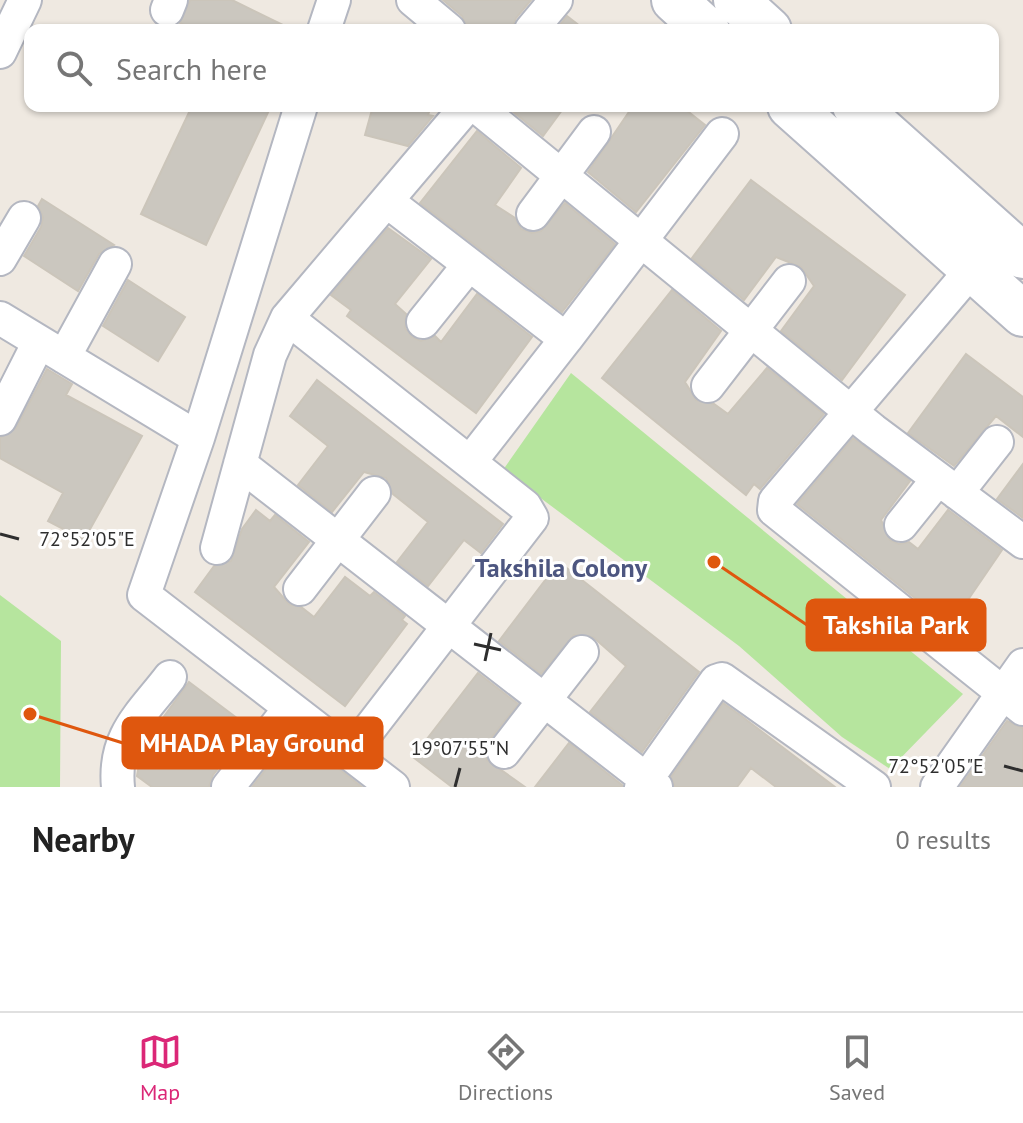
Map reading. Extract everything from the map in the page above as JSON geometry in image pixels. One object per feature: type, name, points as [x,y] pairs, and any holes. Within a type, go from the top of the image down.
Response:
[{"type":"main road","points":[[674,0],[700,24]]},
{"type":"main road","points":[[736,0],[762,24]]},
{"type":"main road","points":[[797,112],[1023,314]]},
{"type":"main road","points":[[862,112],[1013,246]]},
{"type":"street","points":[[0,52],[25,0]]},
{"type":"street","points":[[326,24],[334,0]]},
{"type":"street","points":[[413,0],[442,24]]},
{"type":"street","points":[[536,24],[556,0]]},
{"type":"street","points":[[299,112],[198,438],[144,595],[393,787]]},
{"type":"street","points":[[217,548],[270,355],[287,318],[462,112]]},
{"type":"street","points":[[483,112],[850,411],[1023,542]]},
{"type":"street","points":[[533,214],[594,132]]},
{"type":"street","points":[[470,462],[722,134]]},
{"type":"street","points":[[388,202],[566,339]]},
{"type":"street","points":[[0,259],[24,218]]},
{"type":"street","points":[[1013,246],[969,269],[775,501],[776,513],[1013,701]]},
{"type":"street","points":[[0,419],[115,264]]},
{"type":"street","points":[[423,322],[468,266]]},
{"type":"street","points":[[708,386],[789,281]]},
{"type":"street","points":[[0,318],[198,438]]},
{"type":"street","points":[[287,318],[525,506],[532,518],[350,754]]},
{"type":"street","points":[[901,525],[997,442]]},
{"type":"street","points":[[240,464],[648,784],[716,681],[722,679],[874,787]]},
{"type":"street","points":[[300,589],[374,493]]},
{"type":"street","points":[[504,752],[582,652]]},
{"type":"street","points":[[937,787],[1013,701],[1023,665]]},
{"type":"street","points":[[118,787],[116,764],[124,736],[170,677]]},
{"type":"street","points":[[228,787],[290,708]]},
{"type":"green space","points":[[571,373],[963,694],[890,769],[842,737],[739,646],[503,470]]},
{"type":"green space","points":[[0,595],[61,641],[60,787],[0,787]]},
{"type":"building","points":[[190,0],[232,0],[281,24],[182,24]]},
{"type":"building","points":[[443,0],[531,0],[514,24],[465,24],[462,16]]},
{"type":"building","points":[[567,16],[577,24],[561,24]]},
{"type":"building","points":[[189,112],[268,112],[206,245],[141,214]]},
{"type":"building","points":[[371,112],[429,112],[428,115],[433,116],[408,146],[365,135]]},
{"type":"building","points":[[513,112],[561,112],[543,136]]},
{"type":"building","points":[[629,112],[689,112],[705,125],[636,212],[588,172]]},
{"type":"building","points":[[477,131],[521,168],[495,205],[515,218],[521,229],[532,233],[541,231],[565,203],[615,244],[562,312],[420,203]]},
{"type":"building","points":[[751,180],[905,295],[842,380],[781,331],[814,286],[801,267],[776,257],[744,300],[692,258]]},
{"type":"building","points":[[42,199],[114,245],[99,254],[78,291],[24,256],[41,227],[43,217],[38,206]]},
{"type":"building","points":[[388,228],[431,259],[395,304],[406,314],[405,328],[412,337],[421,341],[435,336],[441,342],[477,294],[532,337],[476,413],[347,316],[351,310],[331,295]]},
{"type":"building","points":[[128,280],[185,317],[158,361],[103,326]]},
{"type":"building","points":[[672,290],[721,331],[685,382],[696,400],[714,404],[728,414],[767,368],[824,414],[760,489],[754,484],[746,495],[602,378]]},
{"type":"building","points":[[966,354],[1023,397],[1023,437],[996,416],[954,466],[908,433]]},
{"type":"building","points":[[47,369],[72,384],[66,395],[142,436],[84,540],[48,521],[63,493],[0,458],[0,438],[16,428]]},
{"type":"building","points":[[317,380],[503,524],[481,553],[464,540],[428,586],[397,562],[428,522],[393,494],[386,478],[364,472],[332,512],[298,485],[328,446],[290,416]]},
{"type":"building","points":[[853,438],[910,481],[881,520],[890,540],[899,544],[909,542],[918,549],[948,510],[1002,550],[950,626],[797,504]]},
{"type":"building","points":[[1023,464],[1023,518],[997,499]]},
{"type":"building","points":[[256,510],[270,521],[275,515],[309,542],[274,587],[289,604],[301,607],[314,617],[345,577],[370,596],[374,592],[405,616],[402,620],[407,624],[345,706],[195,592],[214,566],[231,561],[242,529]]},
{"type":"building","points":[[559,562],[699,672],[642,752],[590,712],[626,666],[593,637],[574,635],[541,674],[499,641]]},
{"type":"building","points":[[478,673],[518,704],[489,741],[487,760],[525,787],[452,787],[413,757]]},
{"type":"building","points":[[189,682],[250,728],[213,775],[209,787],[152,787],[137,776],[142,747]]},
{"type":"building","points":[[723,703],[835,787],[776,787],[751,768],[737,787],[675,787],[671,777]]},
{"type":"building","points":[[1007,721],[1023,728],[1023,787],[960,787]]},
{"type":"building","points":[[298,738],[362,787],[252,787],[281,750],[285,754]]},
{"type":"building","points":[[569,743],[622,785],[622,787],[535,787]]},
{"type":"place","name":"Takshila Park","points":[[714,562]]},
{"type":"place","name":"MHADA Play Ground","points":[[30,714]]},
{"type":"district","name":"Takshila Colony","points":[[561,568]]}]
